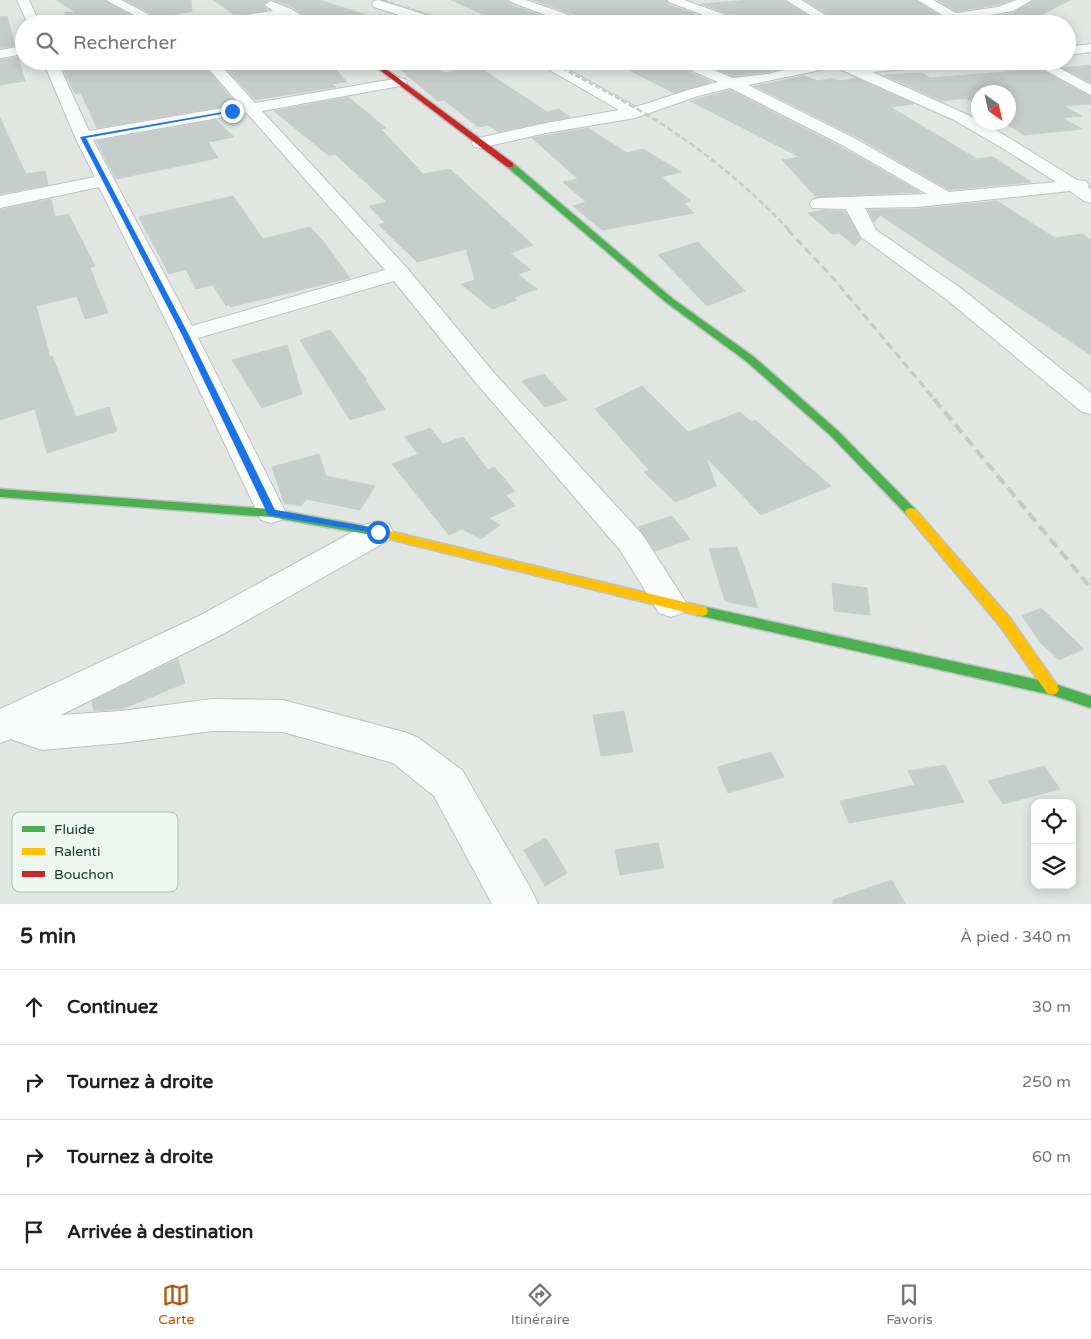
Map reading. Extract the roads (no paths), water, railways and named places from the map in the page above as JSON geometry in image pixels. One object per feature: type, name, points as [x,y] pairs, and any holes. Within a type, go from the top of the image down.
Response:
[{"type":"street","points":[[23,0],[30,15]]},
{"type":"street","points":[[112,0],[143,15]]},
{"type":"street","points":[[255,0],[293,15]]},
{"type":"street","points":[[515,0],[557,15]]},
{"type":"street","points":[[672,0],[714,15]]},
{"type":"street","points":[[792,0],[818,15]]},
{"type":"street","points":[[924,0],[950,15]]},
{"type":"street","points":[[971,15],[999,12],[1026,0]]},
{"type":"street","points":[[378,4],[413,15]]},
{"type":"street","points":[[268,15],[287,12]]},
{"type":"street","points":[[1076,50],[1091,48]]},
{"type":"street","points":[[0,54],[15,52]]},
{"type":"street","points":[[54,70],[83,137],[185,335],[271,513]]},
{"type":"street","points":[[217,70],[399,273],[486,379],[631,542],[671,604]]},
{"type":"street","points":[[384,70],[461,130],[514,168],[670,301],[750,359],[834,433],[901,500],[972,582],[1005,622],[1052,689]]},
{"type":"street","points":[[556,70],[635,113]]},
{"type":"street","points":[[703,70],[732,82],[884,160],[944,197]]},
{"type":"street","points":[[480,143],[546,128],[635,113],[732,82],[767,78],[801,70]]},
{"type":"street","points":[[854,70],[961,117],[1082,184],[1091,197]]},
{"type":"street","points":[[1052,70],[1091,91]]},
{"type":"street","points":[[83,137],[400,82]]},
{"type":"street","points":[[0,202],[105,180]]},
{"type":"street","points":[[819,204],[917,201],[1082,184]]},
{"type":"street","points":[[853,203],[868,233],[954,294],[1091,406]]},
{"type":"street","points":[[185,335],[399,273]]},
{"type":"street","points":[[0,493],[271,513],[378,532],[671,604],[1052,689],[1091,702]]},
{"type":"street","points":[[5,725],[212,625],[378,532]]},
{"type":"street","points":[[5,725],[42,733],[121,727],[212,716],[283,716],[404,750],[448,783],[516,904]]},
{"type":"railway","points":[[383,0],[429,15]]},
{"type":"railway","points":[[566,70],[623,101]]},
{"type":"railway","points":[[621,100],[667,128],[711,159],[752,193],[790,231]]},
{"type":"railway","points":[[788,230],[834,279],[935,400]]},
{"type":"railway","points":[[934,399],[1091,588]]}]
